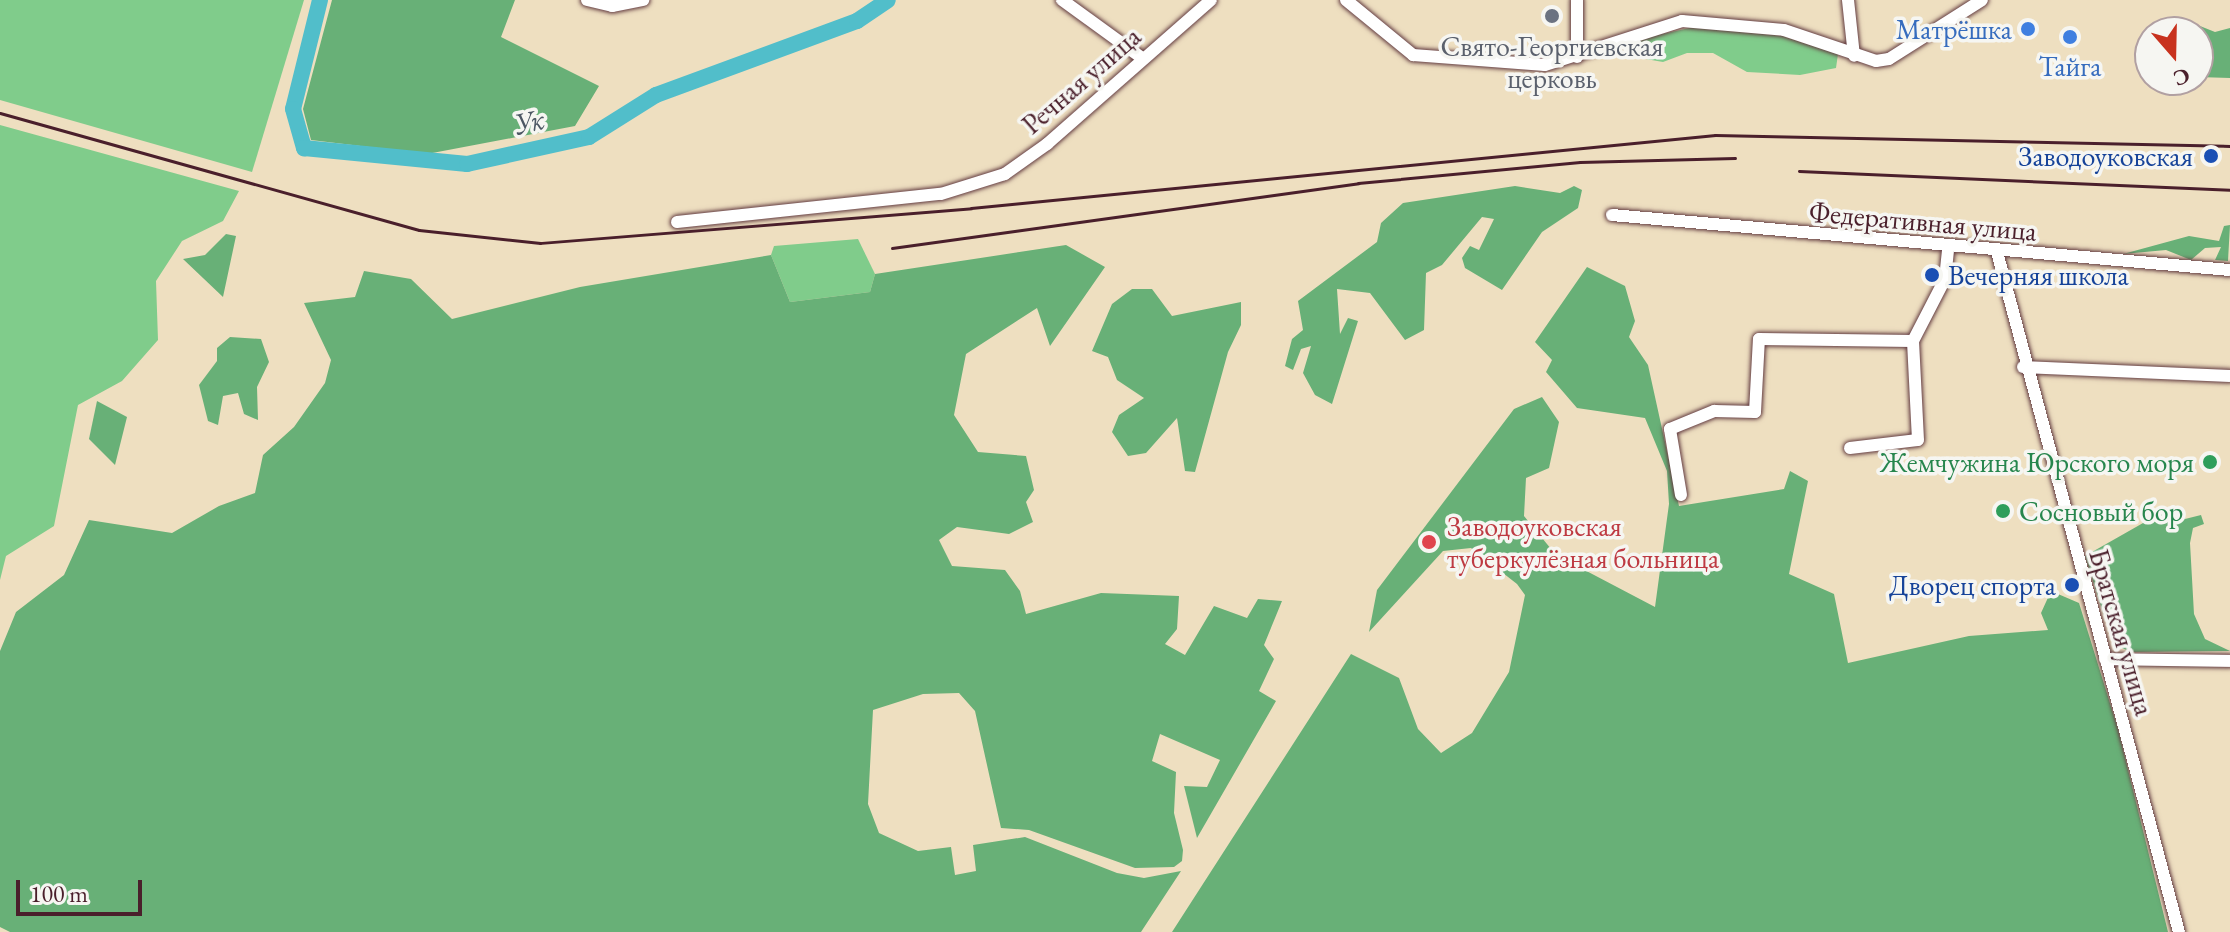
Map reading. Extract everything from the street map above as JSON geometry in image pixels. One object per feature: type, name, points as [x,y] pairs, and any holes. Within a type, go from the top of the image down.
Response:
[{"type":"street","points":[[587,0],[612,6],[643,0]]},
{"type":"street","points":[[1062,0],[1142,58]]},
{"type":"street","name":"Речная улица","points":[[677,222],[941,194],[1005,174],[1047,144],[1211,0]]},
{"type":"street","points":[[1346,0],[1413,55],[1545,65],[1682,21],[1784,30],[1854,56],[1889,59],[1982,0]]},
{"type":"street","points":[[1577,0],[1577,57]]},
{"type":"street","points":[[1848,0],[1854,56]]},
{"type":"street","name":"Федеративная улица","points":[[1612,215],[1948,248],[2230,270]]},
{"type":"street","points":[[1850,448],[1918,440],[1913,341],[1945,279],[1948,248]]},
{"type":"street","name":"Братская улица","points":[[1997,252],[2023,367],[2179,932]]},
{"type":"street","points":[[1681,495],[1670,429],[1714,411],[1755,412],[1759,339],[1913,341]]},
{"type":"street","points":[[2023,367],[2230,376]]},
{"type":"street","points":[[2105,659],[2230,661]]},
{"type":"green space","points":[[0,0],[304,0],[252,172],[0,100]]},
{"type":"green space","points":[[332,0],[515,0],[501,37],[599,86],[575,126],[427,154],[311,140],[303,109]]},
{"type":"green space","points":[[1694,27],[1782,36],[1838,54],[1836,68],[1800,75],[1747,72],[1713,53],[1687,53],[1663,62],[1640,58],[1626,42]]},
{"type":"green space","points":[[2230,28],[2230,78],[2214,78],[2214,32]]},
{"type":"green space","points":[[0,125],[239,191],[223,221],[182,241],[156,281],[158,340],[122,381],[78,405],[54,526],[6,556],[0,580]]},
{"type":"green space","points":[[1515,186],[1560,193],[1574,186],[1582,190],[1578,208],[1542,232],[1502,290],[1465,268],[1462,258],[1470,246],[1479,250],[1494,219],[1482,217],[1442,265],[1426,273],[1424,330],[1405,340],[1370,293],[1337,289],[1340,334],[1348,318],[1358,321],[1332,404],[1315,395],[1303,373],[1311,346],[1301,349],[1293,370],[1285,366],[1292,339],[1303,330],[1298,301],[1377,242],[1381,223],[1403,203]]},
{"type":"green space","points":[[2230,225],[2228,261],[2215,260],[2221,247],[2205,248],[2191,260],[2166,250],[2123,254],[2189,236],[2219,241],[2224,226]]},
{"type":"green space","points":[[226,234],[236,236],[223,297],[183,259],[205,255]]},
{"type":"green space","points":[[858,239],[875,274],[870,292],[790,302],[771,255],[774,246]]},
{"type":"green space","points":[[1066,245],[1105,267],[1050,346],[1037,308],[966,354],[954,415],[978,452],[1026,456],[1034,490],[1026,502],[1033,522],[1009,534],[957,527],[939,540],[952,566],[1005,570],[1020,591],[1026,614],[1101,593],[1179,596],[1177,629],[1165,644],[1185,655],[1214,606],[1247,618],[1258,599],[1282,601],[1264,645],[1274,659],[1259,691],[1276,701],[1197,838],[1184,786],[1207,787],[1220,760],[1160,734],[1152,761],[1176,772],[1174,813],[1183,850],[1182,861],[1174,867],[1135,868],[1029,830],[1001,828],[975,711],[959,693],[923,694],[873,710],[868,804],[879,833],[918,851],[951,847],[955,875],[976,871],[973,845],[1025,837],[1117,873],[1144,878],[1181,871],[1141,932],[10,932],[0,927],[0,651],[16,612],[64,575],[89,520],[172,533],[219,506],[255,493],[263,455],[294,427],[325,383],[331,360],[304,303],[355,297],[364,271],[411,279],[452,319],[580,287],[771,255],[790,302],[870,292],[875,274]]},
{"type":"green space","points":[[1587,267],[1625,286],[1635,321],[1629,337],[1648,365],[1679,506],[1784,489],[1790,471],[1808,481],[1789,574],[1834,594],[1848,663],[1969,636],[2048,630],[2041,613],[2051,591],[2079,603],[2118,729],[2168,932],[1172,932],[1351,654],[1399,678],[1418,729],[1441,753],[1472,733],[1509,672],[1525,595],[1517,584],[1471,548],[1443,551],[1369,632],[1377,590],[1514,409],[1542,397],[1559,422],[1549,468],[1526,478],[1524,516],[1556,555],[1655,607],[1669,504],[1667,471],[1645,418],[1577,408],[1546,372],[1552,360],[1535,342]]},
{"type":"green space","points":[[1132,289],[1152,289],[1172,316],[1241,302],[1241,325],[1228,352],[1195,472],[1185,471],[1177,418],[1146,453],[1128,456],[1112,432],[1119,415],[1144,398],[1117,380],[1108,357],[1092,351],[1112,304]]},
{"type":"green space","points":[[230,337],[261,339],[269,362],[257,387],[258,420],[244,414],[238,393],[223,396],[218,425],[208,421],[199,385],[217,361],[217,348]]},
{"type":"green space","points":[[97,401],[127,417],[115,465],[89,439]]},
{"type":"green space","points":[[2173,506],[2185,519],[2201,515],[2204,524],[2193,528],[2190,543],[2194,614],[2205,639],[2230,651],[2132,652],[2119,647],[2103,613],[2085,556]]},
{"type":"waterway","name":"Ук","points":[[320,0],[293,109],[304,148],[467,164],[589,137],[656,95],[857,21],[888,0]]},
{"type":"railway","points":[[0,113],[419,230],[540,243],[971,208],[1715,135],[2230,146]]},
{"type":"railway","points":[[892,248],[1358,183],[1580,162],[1735,158]]},
{"type":"railway","points":[[1799,171],[2230,190]]},
{"type":"place","name":"Свято-Георгиевская церковь","points":[[1552,16]]},
{"type":"place","name":"Матрёшка","points":[[2028,29]]},
{"type":"place","name":"Тайга","points":[[2070,37]]},
{"type":"place","name":"Заводоуковская","points":[[2211,156]]},
{"type":"place","name":"Вечерняя школа","points":[[1932,275]]},
{"type":"place","name":"Жемчужина Юрского моря","points":[[2210,462]]},
{"type":"place","name":"Сосновый бор","points":[[2003,511]]},
{"type":"place","name":"Заводоуковская туберкулёзная больница","points":[[1429,542]]},
{"type":"place","name":"Дворец спорта","points":[[2072,585]]}]
